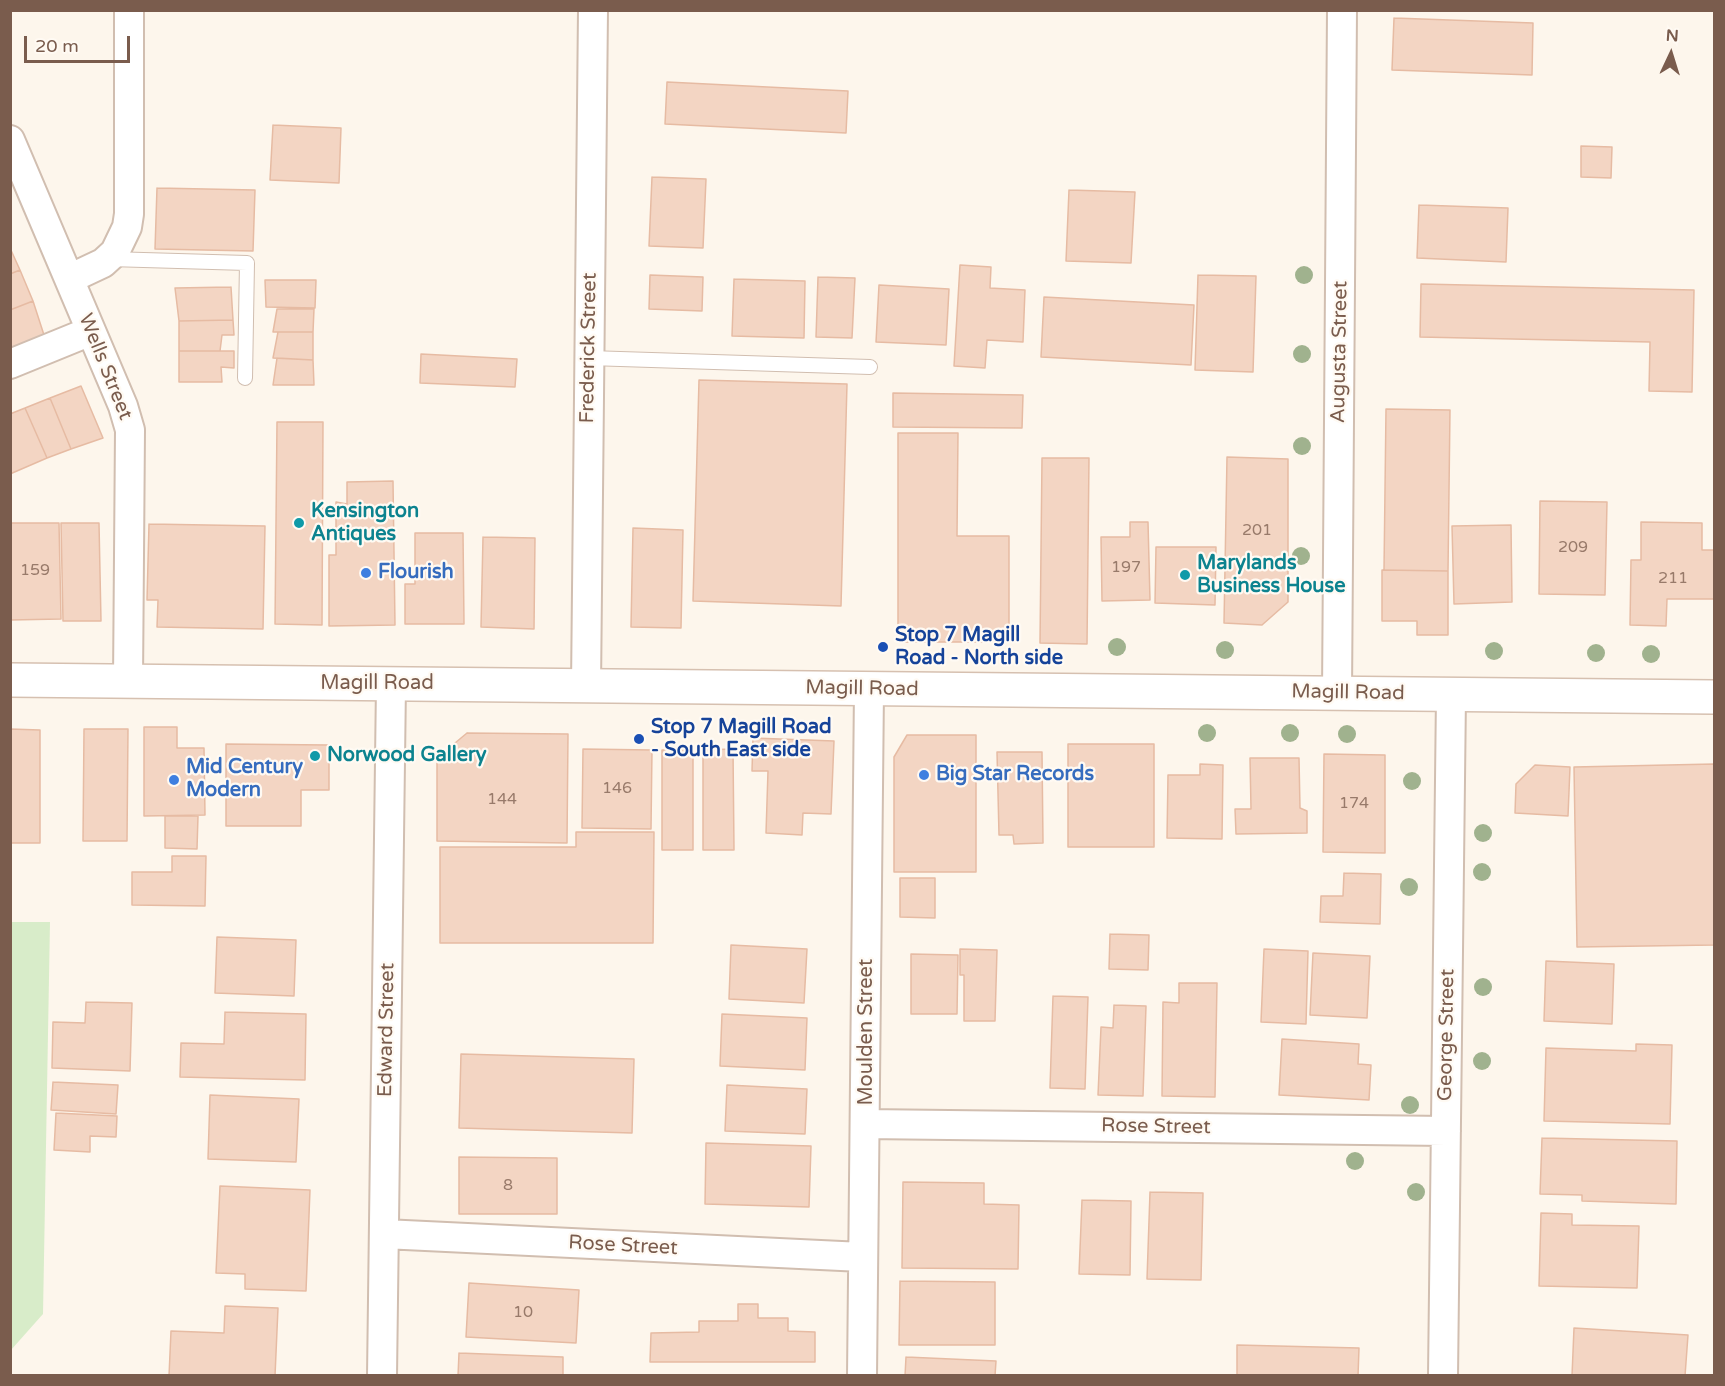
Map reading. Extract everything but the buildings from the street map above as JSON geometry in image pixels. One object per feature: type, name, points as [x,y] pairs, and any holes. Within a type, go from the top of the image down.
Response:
[{"type":"main road","name":"Magill Road","points":[[10,680],[1714,697]]},
{"type":"street","points":[[69,279],[107,259],[123,240],[129,214],[129,10]]},
{"type":"street","name":"Frederick Street","points":[[586,686],[593,10]]},
{"type":"street","name":"Augusta Street","points":[[1337,693],[1342,10]]},
{"type":"street","name":"Wells Street","points":[[10,140],[123,406],[130,430],[128,681]]},
{"type":"street","points":[[10,364],[91,331]]},
{"type":"street","name":"Edward Street","points":[[382,1376],[391,684]]},
{"type":"street","name":"Moulden Street","points":[[862,1376],[869,689]]},
{"type":"street","name":"George Street","points":[[1443,1376],[1451,695]]},
{"type":"street","name":"Rose Street","points":[[866,1124],[1446,1131]]},
{"type":"street","name":"Rose Street","points":[[384,1234],[862,1257]]},
{"type":"lane","points":[[107,259],[247,262],[245,378]]},
{"type":"lane","points":[[589,358],[870,367]]},
{"type":"green space","points":[[11,922],[50,922],[43,1314],[11,1350]]},
{"type":"place","name":"Kensington Antiques","points":[[299,523]]},
{"type":"place","name":"Flourish","points":[[366,573]]},
{"type":"place","name":"Marylands Business House","points":[[1185,575]]},
{"type":"place","name":"Stop 7 Magill Road - North side","points":[[883,647]]},
{"type":"place","name":"Stop 7 Magill Road - South East side","points":[[639,739]]},
{"type":"place","name":"Norwood Gallery","points":[[315,756]]},
{"type":"place","name":"Big Star Records","points":[[924,775]]},
{"type":"place","name":"Mid Century Modern","points":[[174,780]]}]
